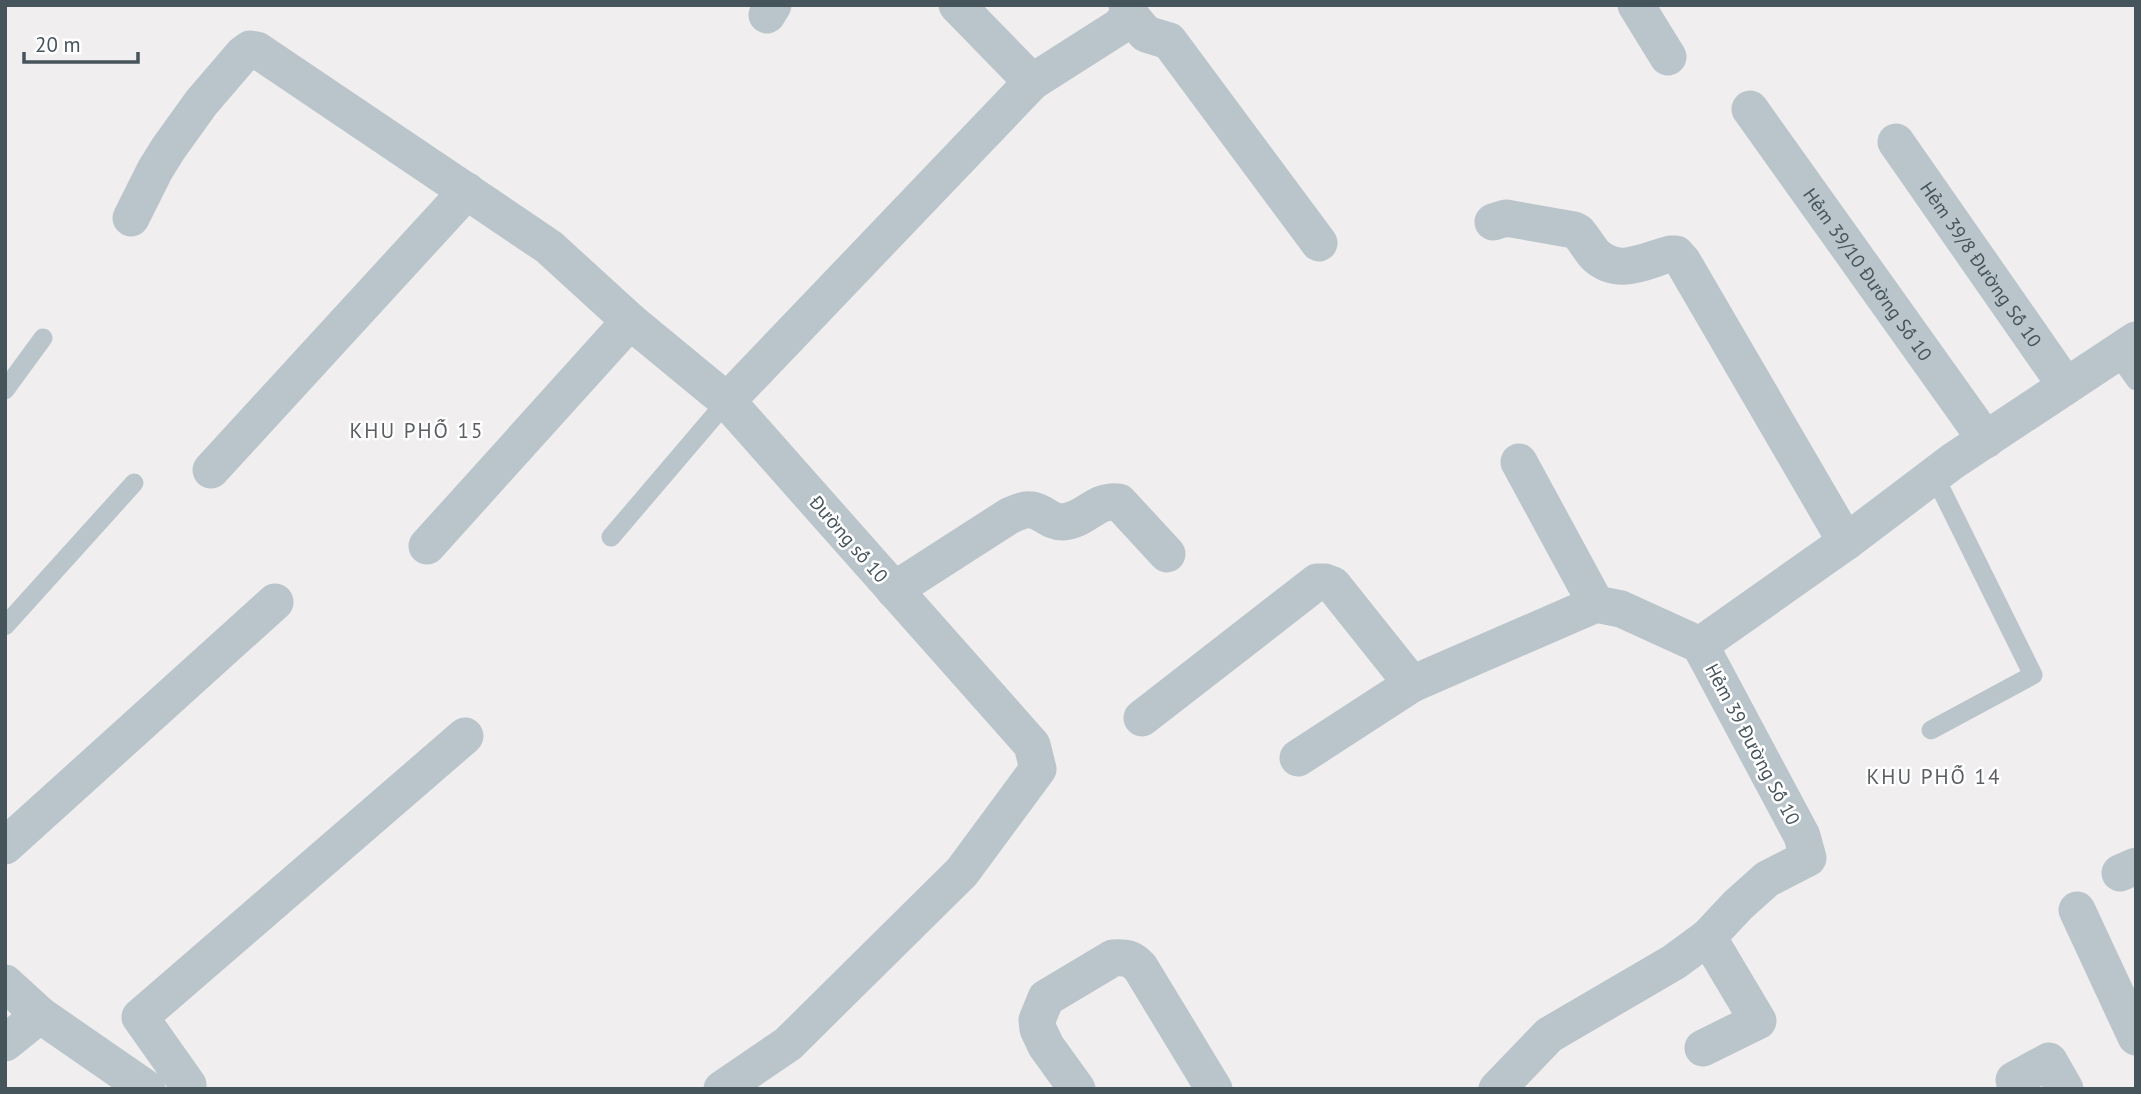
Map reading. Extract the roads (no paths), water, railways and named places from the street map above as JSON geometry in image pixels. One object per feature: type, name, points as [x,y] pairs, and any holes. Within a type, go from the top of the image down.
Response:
[{"type":"street","points":[[957,5],[1032,82]]},
{"type":"street","points":[[1636,5],[1668,57]]},
{"type":"street","points":[[727,401],[1032,82],[1120,26],[1128,9],[1146,34],[1169,41],[1319,243]]},
{"type":"street","name":"Đường số 10","points":[[131,218],[155,170],[201,103],[243,54],[250,49],[257,50],[549,247],[630,321],[727,401],[1032,745],[1038,769],[961,872],[788,1044],[722,1089]]},
{"type":"street","name":"Hẻm 39/10 Đường Số 10","points":[[1750,109],[1986,440]]},
{"type":"street","name":"Hẻm 39/8 Đường Số 10","points":[[1896,142],[2066,386]]},
{"type":"street","points":[[211,470],[467,191]]},
{"type":"street","points":[[1493,222],[1506,218],[1574,230],[1595,255],[1617,266],[1625,267],[1676,254],[1846,542]]},
{"type":"street","points":[[427,546],[630,321]]},
{"type":"street","name":"Hẻm 39 Đường Số 10","points":[[1497,1089],[1549,1035],[1674,962],[1708,937],[1767,879],[1808,858],[1802,836],[1700,645],[1846,542],[1934,475],[2066,386],[2129,358]]},
{"type":"street","points":[[1519,462],[1596,604]]},
{"type":"street","points":[[894,590],[1009,516],[1028,509],[1039,512],[1052,521],[1062,522],[1072,521],[1108,500],[1119,502],[1167,554]]},
{"type":"street","points":[[1142,718],[1317,582],[1333,585],[1412,684]]},
{"type":"street","points":[[5,846],[275,602]]},
{"type":"street","points":[[1298,758],[1412,684],[1596,604],[1621,609],[1700,645]]},
{"type":"street","points":[[187,1089],[188,1085],[140,1017],[465,736]]},
{"type":"street","points":[[2077,910],[2136,1037]]},
{"type":"street","points":[[1703,1048],[1758,1021],[1708,937]]},
{"type":"street","points":[[1077,1089],[1046,1046],[1038,1029],[1039,1012],[1046,998],[1113,958],[1125,957],[1140,967],[1214,1089]]},
{"type":"street","points":[[5,983],[40,1015],[146,1089]]},
{"type":"street","points":[[5,1044],[40,1015]]},
{"type":"street","points":[[2014,1080],[2049,1061],[2065,1089]]},
{"type":"lane","points":[[5,390],[43,338]]},
{"type":"lane","points":[[611,537],[727,401]]},
{"type":"lane","points":[[1931,730],[2033,675],[1934,475]]},
{"type":"lane","points":[[5,626],[134,483]]},
{"type":"district","name":"KHU PHỐ 15","points":[[417,431]]},
{"type":"district","name":"KHU PHỐ 14","points":[[1934,777]]}]
